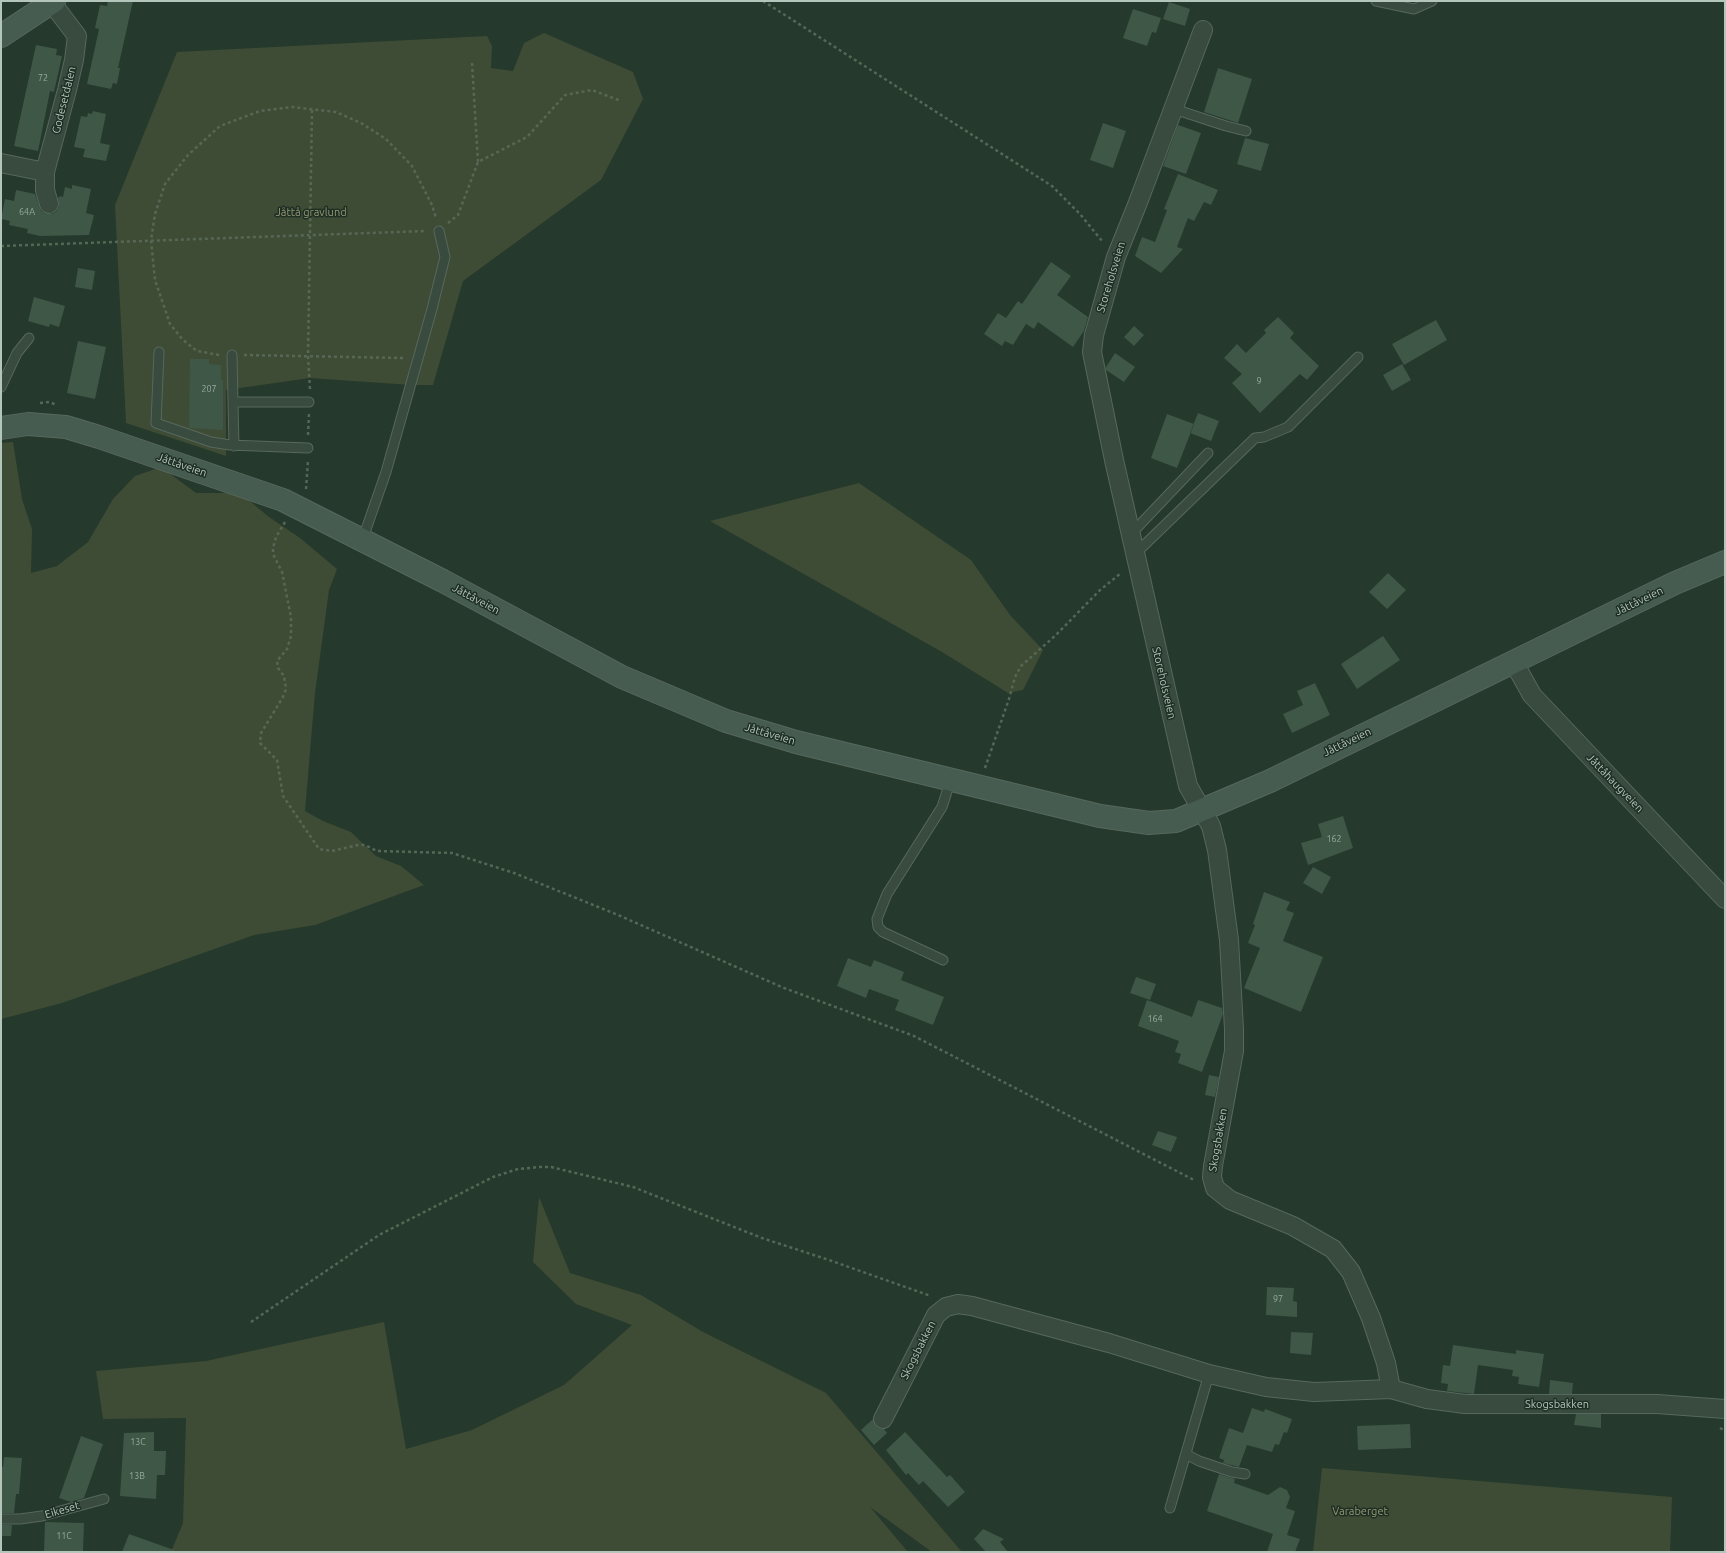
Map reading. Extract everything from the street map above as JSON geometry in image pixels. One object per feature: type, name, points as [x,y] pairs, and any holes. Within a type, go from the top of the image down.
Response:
[{"type":"main road","name":"Godesetdalen","points":[[1,36],[24,19],[53,2]]},
{"type":"main road","name":"Jåttåveien","points":[[1,428],[28,424],[66,427],[283,500],[301,499],[362,541],[443,581],[622,677],[726,721],[796,742],[1100,816],[1150,823],[1176,821],[1270,780],[1675,583],[1725,562]]},
{"type":"street","name":"Godesetdalen","points":[[49,204],[45,190],[45,172],[67,90],[74,60],[77,36],[53,2]]},
{"type":"street","name":"Storeholsveien","points":[[1202,810],[1188,786],[1131,534],[1092,352],[1094,335],[1116,257],[1138,206],[1203,30]]},
{"type":"street","points":[[1,163],[45,172]]},
{"type":"street","name":"Jåttåhaugveien","points":[[1513,661],[1532,695],[1725,899]]},
{"type":"street","name":"Skogsbakken","points":[[1202,810],[1210,826],[1217,850],[1229,940],[1234,1029],[1234,1052],[1213,1166],[1212,1177],[1215,1188],[1230,1200],[1293,1226],[1334,1249],[1350,1272],[1371,1318],[1386,1363],[1391,1389]]},
{"type":"street","name":"Skogsbakken","points":[[884,1420],[936,1315],[946,1307],[958,1304],[972,1306],[1109,1343],[1209,1374],[1266,1386],[1314,1392],[1391,1389],[1427,1399],[1465,1404],[1657,1404],[1725,1409]]},
{"type":"lane","points":[[1376,1],[1414,9],[1432,1]]},
{"type":"lane","points":[[1174,109],[1246,131]]},
{"type":"lane","points":[[362,541],[386,472],[445,256],[439,231]]},
{"type":"lane","points":[[1,387],[17,352],[29,338]]},
{"type":"lane","points":[[159,352],[156,423],[210,442],[234,446],[308,448]]},
{"type":"lane","points":[[232,355],[234,446]]},
{"type":"lane","points":[[1137,556],[1255,438],[1264,437],[1288,426],[1358,357]]},
{"type":"lane","points":[[233,402],[309,402]]},
{"type":"lane","points":[[1131,534],[1208,453]]},
{"type":"lane","points":[[943,960],[883,932],[878,927],[877,919],[887,894],[942,807],[951,779]]},
{"type":"lane","points":[[1170,1508],[1209,1374]]},
{"type":"lane","points":[[1186,1454],[1199,1461],[1226,1470],[1245,1474]]},
{"type":"lane","name":"Eikeset","points":[[1,1519],[20,1520],[42,1516],[104,1498]]},
{"type":"path","points":[[764,1],[1052,186],[1080,214],[1116,257]]},
{"type":"path","points":[[1,246],[310,234],[439,231],[458,215],[478,162],[472,62]]},
{"type":"path","points":[[478,162],[526,137],[566,95],[592,90],[621,101]]},
{"type":"path","points":[[418,359],[220,355],[197,351],[183,340],[170,324],[155,280],[151,240],[155,214],[165,184],[188,154],[220,126],[260,111],[292,107],[336,112],[361,123],[386,139],[412,166],[432,205],[439,231]]},
{"type":"path","points":[[312,110],[308,448],[301,499],[276,537],[273,548],[273,554],[282,572],[291,617],[291,636],[287,649],[276,661],[278,668],[284,676],[286,689],[283,697],[261,733],[260,743],[277,760],[283,796],[319,849],[332,851],[358,844],[365,845],[377,851],[452,853],[514,872],[618,915],[784,988],[914,1036],[1037,1098],[1205,1186],[1215,1188]]},
{"type":"path","points":[[979,786],[1009,699],[1015,677],[1021,666],[1056,635],[1099,591],[1137,556]]},
{"type":"path","points":[[251,1322],[379,1235],[493,1177],[518,1169],[540,1166],[551,1167],[633,1187],[762,1238],[958,1304]]},
{"type":"green space","name":"Jåttå gravlund","points":[[544,33],[633,72],[643,99],[601,180],[463,281],[433,385],[411,385],[310,378],[226,390],[226,456],[126,423],[115,205],[177,52],[487,36],[492,46],[491,68],[513,71],[524,43]]},
{"type":"green space","points":[[13,442],[22,499],[32,529],[31,573],[57,566],[88,542],[113,499],[135,476],[161,467],[196,493],[240,493],[269,517],[300,538],[337,569],[329,590],[315,693],[305,811],[323,821],[351,832],[376,856],[401,866],[424,885],[315,925],[254,935],[62,1003],[1,1019],[1,443]]},
{"type":"green space","points":[[859,483],[971,560],[1010,615],[1043,650],[1023,690],[1008,693],[942,652],[710,521]]},
{"type":"green space","points":[[539,1197],[570,1273],[641,1295],[703,1332],[826,1393],[962,1552],[932,1552],[870,1507],[908,1552],[171,1552],[183,1523],[186,1418],[103,1419],[96,1371],[206,1361],[384,1322],[406,1449],[472,1430],[564,1385],[632,1325],[576,1304],[533,1262]]},
{"type":"green space","name":"Varaberget","points":[[1322,1468],[1672,1497],[1670,1552],[1313,1552]]},
{"type":"building","points":[[108,1],[133,1],[118,68],[120,68],[117,84],[113,83],[111,89],[87,84],[99,29],[95,28],[100,5],[107,6]]},
{"type":"building","points":[[1169,2],[1190,9],[1185,26],[1163,19]]},
{"type":"building","points":[[1133,9],[1161,18],[1156,33],[1152,32],[1147,46],[1123,38]]},
{"type":"building","points":[[36,45],[57,49],[56,55],[62,56],[54,92],[50,91],[38,151],[14,146]]},
{"type":"building","points":[[1218,68],[1252,79],[1238,123],[1204,112]]},
{"type":"building","points":[[93,111],[106,114],[100,143],[110,145],[106,161],[83,157],[85,149],[74,147],[81,116],[87,117],[88,113],[92,114]]},
{"type":"building","points":[[1103,123],[1126,131],[1113,168],[1090,160]]},
{"type":"building","points":[[1178,125],[1201,133],[1186,174],[1163,166]]},
{"type":"building","points":[[1245,138],[1269,144],[1261,171],[1237,164]]},
{"type":"building","points":[[1178,174],[1218,190],[1211,205],[1204,202],[1194,221],[1188,218],[1177,247],[1183,249],[1161,273],[1135,256],[1142,237],[1155,242],[1167,210],[1164,209]]},
{"type":"building","points":[[72,185],[91,189],[86,213],[94,215],[89,235],[40,236],[27,233],[28,229],[9,225],[10,221],[1,219],[5,199],[14,201],[16,190],[35,194],[41,211],[46,214],[52,214],[56,212],[59,207],[58,198],[60,196],[63,197],[65,187],[72,189]]},
{"type":"building","points":[[1051,262],[1071,276],[1057,295],[1088,317],[1084,331],[1073,347],[1038,322],[1034,329],[1026,324],[1013,345],[1005,341],[1002,346],[984,334],[998,313],[1006,318],[1018,301],[1022,304]]},
{"type":"building","points":[[78,268],[95,271],[92,290],[75,287]]},
{"type":"building","points":[[34,297],[65,306],[59,327],[50,324],[49,327],[28,321]]},
{"type":"building","points":[[1278,317],[1294,333],[1290,338],[1319,366],[1307,380],[1300,374],[1260,413],[1232,383],[1242,374],[1224,358],[1237,344],[1246,353],[1266,333],[1264,330]]},
{"type":"building","points":[[1436,320],[1447,340],[1404,365],[1392,344]]},
{"type":"building","points":[[1134,326],[1144,335],[1134,346],[1124,337]]},
{"type":"building","points":[[78,341],[106,347],[95,399],[67,393]]},
{"type":"building","points":[[1115,353],[1135,367],[1124,382],[1106,370],[1106,367]]},
{"type":"building","points":[[190,359],[209,359],[209,364],[221,365],[221,380],[223,380],[223,430],[189,428]]},
{"type":"building","points":[[1402,364],[1411,380],[1392,391],[1383,375]]},
{"type":"building","points":[[1198,413],[1219,421],[1211,441],[1190,433]]},
{"type":"building","points":[[1167,414],[1194,424],[1177,468],[1151,458]]},
{"type":"building","points":[[1388,573],[1406,590],[1387,609],[1369,592]]},
{"type":"building","points":[[1383,636],[1400,660],[1357,689],[1341,664]]},
{"type":"building","points":[[1315,683],[1330,715],[1292,733],[1283,714],[1303,705],[1297,691]]},
{"type":"building","points":[[1343,816],[1353,848],[1308,865],[1301,843],[1322,837],[1318,824]]},
{"type":"building","points":[[1313,867],[1331,877],[1322,894],[1303,883]]},
{"type":"building","points":[[1264,892],[1290,902],[1286,910],[1294,913],[1283,941],[1323,957],[1301,1012],[1244,988],[1260,948],[1248,943],[1255,925],[1253,924]]},
{"type":"building","points":[[848,958],[871,967],[874,960],[904,972],[901,980],[944,997],[933,1025],[895,1010],[899,1000],[869,989],[866,998],[837,986]]},
{"type":"building","points":[[1136,977],[1156,984],[1150,1000],[1130,993]]},
{"type":"building","points":[[1147,1000],[1192,1017],[1198,1000],[1222,1008],[1223,1014],[1202,1072],[1178,1063],[1181,1054],[1175,1052],[1179,1041],[1138,1026]]},
{"type":"building","points":[[1209,1075],[1219,1077],[1215,1097],[1205,1095]]},
{"type":"building","points":[[1158,1131],[1177,1137],[1171,1152],[1152,1145]]},
{"type":"building","points":[[1267,1287],[1294,1288],[1293,1301],[1297,1302],[1297,1317],[1266,1315]]},
{"type":"building","points":[[1291,1332],[1313,1333],[1311,1355],[1290,1353]]},
{"type":"building","points":[[1453,1345],[1516,1354],[1516,1350],[1544,1354],[1539,1387],[1518,1384],[1519,1377],[1512,1376],[1513,1370],[1478,1365],[1474,1394],[1447,1391],[1448,1384],[1441,1383],[1443,1365],[1450,1366]]},
{"type":"building","points":[[1550,1380],[1573,1383],[1572,1394],[1549,1394]]},
{"type":"building","points":[[1252,1408],[1264,1412],[1265,1409],[1292,1419],[1287,1433],[1284,1432],[1279,1445],[1275,1444],[1272,1452],[1247,1445],[1239,1467],[1223,1463],[1224,1460],[1219,1458],[1229,1428],[1243,1433]]},
{"type":"building","points":[[1576,1414],[1601,1414],[1601,1428],[1574,1425]]},
{"type":"building","points":[[873,1419],[878,1428],[884,1429],[887,1433],[874,1445],[861,1430]]},
{"type":"building","points":[[1410,1424],[1411,1448],[1358,1450],[1357,1426]]},
{"type":"building","points":[[154,1432],[154,1451],[166,1451],[165,1475],[157,1475],[156,1499],[120,1496],[124,1433]]},
{"type":"building","points":[[905,1432],[947,1477],[950,1475],[965,1492],[948,1507],[923,1481],[919,1485],[908,1473],[906,1475],[886,1450]]},
{"type":"building","points":[[81,1436],[103,1444],[84,1498],[71,1502],[59,1498]]},
{"type":"building","points":[[4,1457],[22,1458],[19,1494],[16,1494],[14,1513],[1,1513],[1,1467],[3,1467]]},
{"type":"building","points":[[1219,1474],[1235,1479],[1234,1483],[1268,1495],[1280,1487],[1287,1490],[1290,1497],[1286,1508],[1295,1511],[1287,1535],[1300,1539],[1295,1552],[1267,1552],[1273,1534],[1207,1511]]},
{"type":"building","points":[[45,1522],[84,1523],[83,1552],[44,1552]]},
{"type":"building","points":[[1,1525],[12,1525],[11,1536],[1,1536]]},
{"type":"building","points":[[983,1529],[1004,1539],[1000,1542],[1008,1552],[986,1552],[974,1539]]},
{"type":"building","points":[[129,1534],[174,1550],[174,1552],[122,1552]]}]
